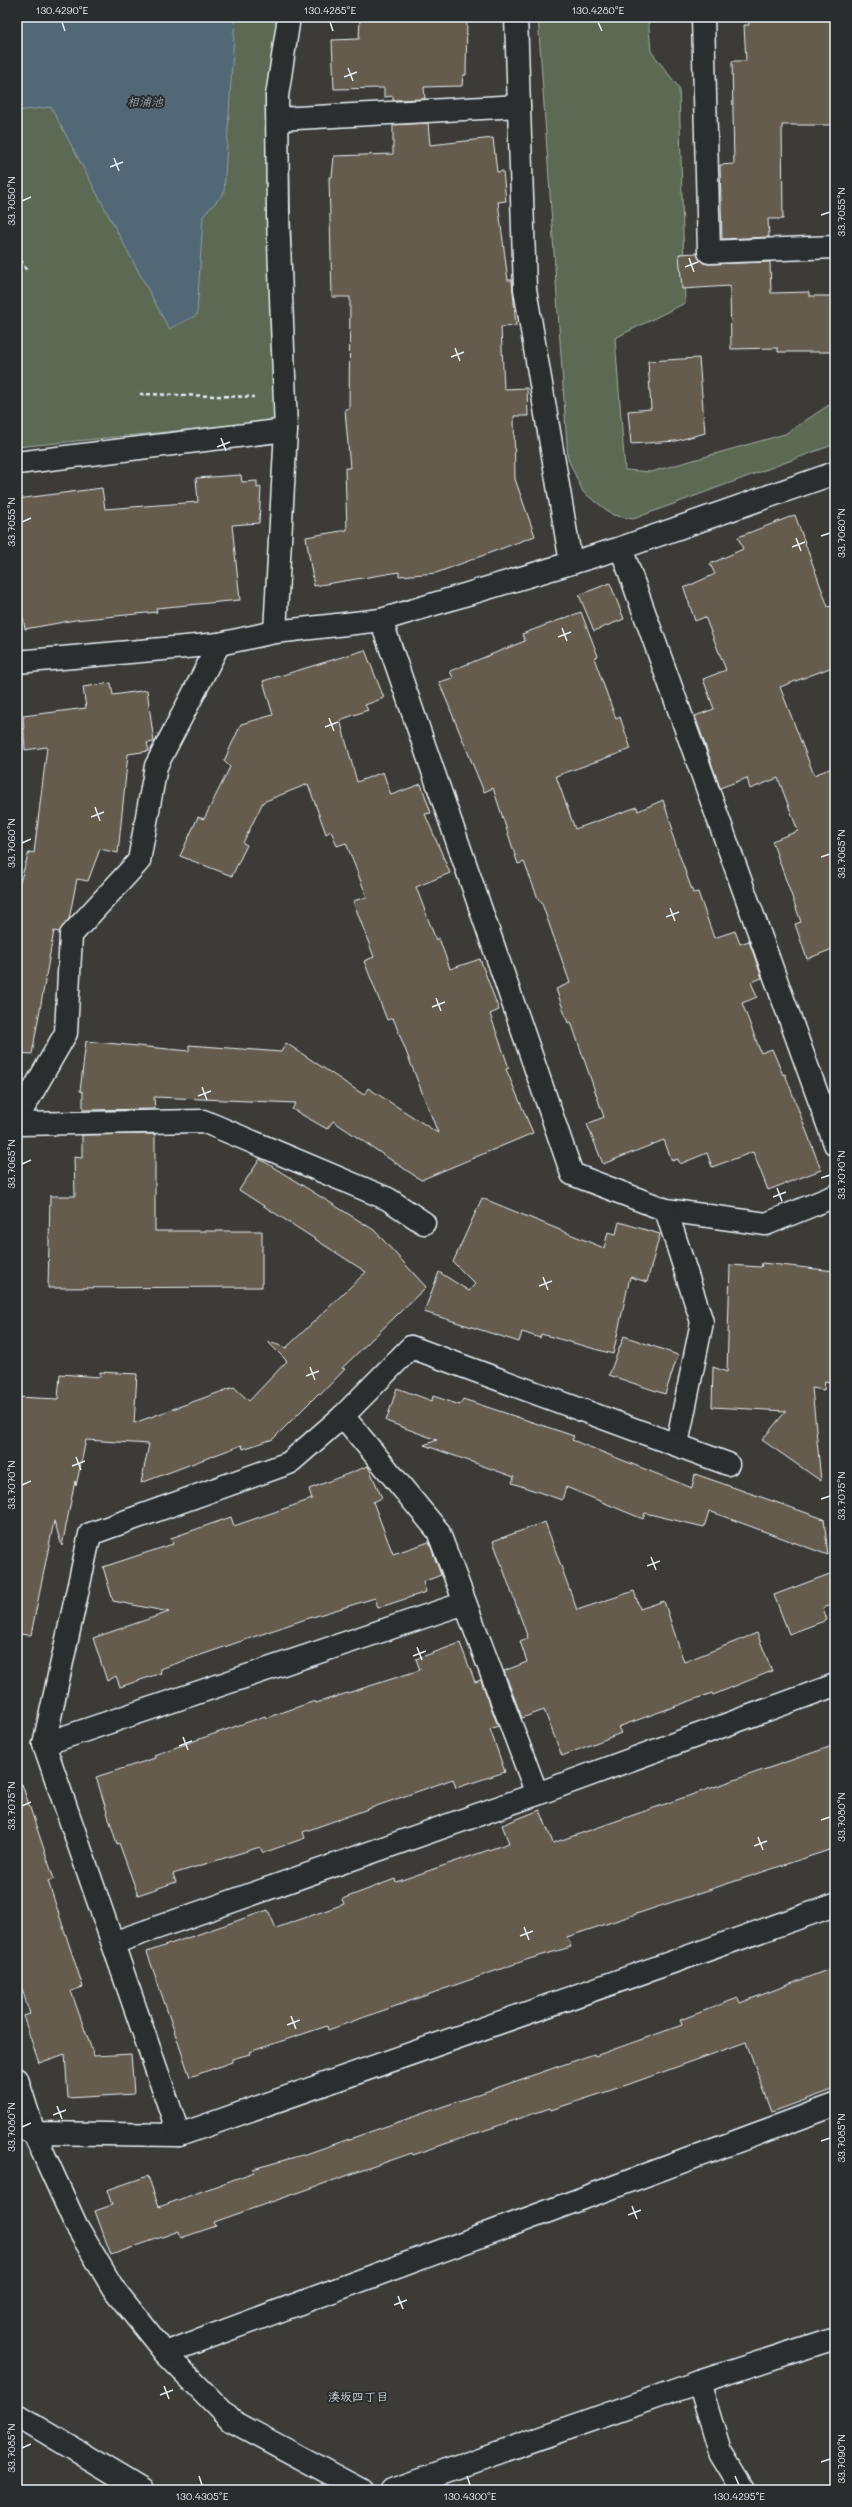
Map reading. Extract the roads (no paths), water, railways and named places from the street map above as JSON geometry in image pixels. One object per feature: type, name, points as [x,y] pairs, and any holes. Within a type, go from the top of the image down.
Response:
[{"type":"street","points":[[275,632],[286,430],[278,216],[277,96],[289,17]]},
{"type":"street","points":[[516,17],[525,289],[571,563]]},
{"type":"street","points":[[703,17],[709,252],[835,247]]},
{"type":"street","points":[[278,120],[519,106]]},
{"type":"street","points":[[17,463],[286,430]]},
{"type":"street","points":[[17,662],[219,644],[275,632],[381,620],[621,548],[835,473]]},
{"type":"street","points":[[621,548],[835,1144]]},
{"type":"street","points":[[381,620],[572,1174],[666,1210],[766,1224],[835,1196]]},
{"type":"street","points":[[17,1119],[66,1033],[71,934],[139,861],[156,766],[219,644]]},
{"type":"street","points":[[17,1124],[203,1121],[388,1199],[424,1223]]},
{"type":"street","points":[[666,1210],[702,1322],[677,1444]]},
{"type":"street","points":[[179,2135],[44,1744],[90,1534],[289,1464],[344,1416],[411,1347],[728,1464]]},
{"type":"street","points":[[344,1416],[438,1531],[537,1794]]},
{"type":"street","points":[[44,1744],[465,1602]]},
{"type":"street","points":[[113,1943],[537,1794],[835,1685]]},
{"type":"street","points":[[26,2129],[179,2135],[835,1904]]},
{"type":"street","points":[[17,2079],[26,2129],[83,2238],[113,2288],[165,2353],[232,2421],[361,2490]]},
{"type":"street","points":[[165,2353],[835,2106]]},
{"type":"street","points":[[392,2490],[699,2382],[835,2338]]},
{"type":"street","points":[[699,2382],[720,2452],[742,2490]]},
{"type":"street","points":[[17,2415],[142,2490]]},
{"type":"water","name":"相浦池","points":[[17,17],[235,17],[224,193],[203,216],[197,315],[169,329],[51,107],[17,111]]},
{"type":"district","name":"湊坂四丁目","points":[[358,2397]]}]
